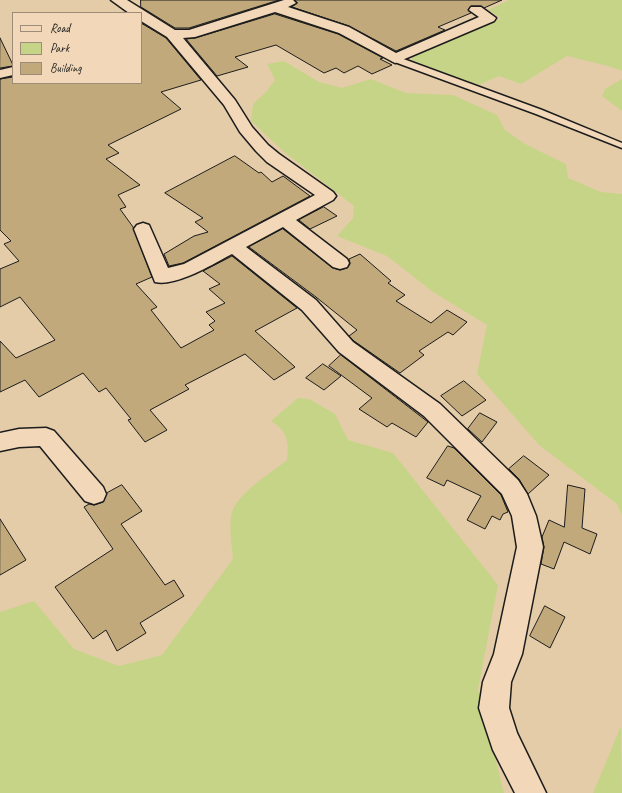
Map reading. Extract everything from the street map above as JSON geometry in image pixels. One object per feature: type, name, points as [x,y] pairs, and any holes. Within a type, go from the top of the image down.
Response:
[{"type":"street","points":[[118,0],[136,12]]},
{"type":"street","points":[[172,34],[198,32],[272,9],[295,0]]},
{"type":"street","points":[[272,9],[344,30],[362,39],[395,60],[489,18],[476,10]]},
{"type":"street","points":[[142,16],[172,34],[230,103],[246,129],[262,148],[273,158],[327,196],[190,268],[162,277],[143,229]]},
{"type":"street","points":[[142,31],[156,25]]},
{"type":"street","points":[[0,74],[12,71]]},
{"type":"street","points":[[283,218],[340,263]]},
{"type":"street","points":[[233,246],[309,306],[346,347],[370,363],[432,410],[510,487],[519,500],[529,534],[530,547],[508,654],[497,682],[494,708],[504,739],[531,793]]},
{"type":"street","points":[[0,442],[18,438],[46,437],[94,494]]},
{"type":"lane","points":[[395,60],[539,112],[622,146]]},
{"type":"green space","points":[[509,0],[622,0],[622,71],[567,56],[521,84],[499,76],[479,85],[411,60],[415,55],[501,18],[488,10]]},
{"type":"green space","points":[[284,61],[319,82],[342,88],[371,79],[406,93],[453,95],[497,115],[505,130],[525,144],[566,164],[568,178],[601,192],[622,194],[622,515],[617,504],[539,445],[477,374],[487,325],[433,292],[387,256],[337,236],[353,218],[354,206],[283,151],[251,121],[253,104],[267,91],[275,80],[267,64]]},
{"type":"green space","points":[[622,79],[622,111],[602,96],[605,89]]},
{"type":"green space","points":[[298,398],[309,399],[335,414],[348,440],[393,453],[498,585],[478,689],[504,793],[0,793],[0,612],[34,601],[74,649],[119,666],[162,655],[233,559],[230,526],[231,516],[239,500],[254,485],[287,460],[288,447],[284,433],[271,421]]},
{"type":"green space","points":[[621,726],[622,793],[593,793]]},
{"type":"building","points":[[141,0],[279,0],[189,28],[175,28],[141,7]]},
{"type":"building","points":[[295,0],[502,0],[484,8],[481,6],[471,6],[468,10],[471,13],[438,27],[445,30],[396,51],[349,26],[292,7],[297,3]]},
{"type":"building","points":[[275,14],[338,34],[383,58],[380,59],[392,65],[372,74],[358,66],[344,73],[336,68],[324,73],[276,45],[235,57],[248,67],[217,76],[186,39],[195,38]]},
{"type":"building","points":[[142,24],[166,38],[201,80],[161,92],[181,109],[108,145],[119,153],[106,159],[140,185],[118,195],[126,207],[120,209],[133,227],[152,277],[136,284],[157,307],[151,310],[181,348],[214,330],[209,325],[215,321],[206,312],[225,303],[209,289],[220,284],[203,271],[232,256],[297,308],[255,331],[295,367],[274,380],[245,354],[185,385],[189,389],[150,410],[167,430],[145,442],[128,420],[131,419],[106,388],[99,392],[83,373],[39,397],[25,380],[0,392],[0,341],[16,358],[55,340],[20,297],[0,307],[0,269],[19,261],[4,244],[11,241],[0,230],[0,79],[12,77],[12,84],[142,84]]},
{"type":"building","points":[[0,38],[12,63],[12,66],[0,68]]},
{"type":"building","points":[[235,156],[259,173],[261,172],[272,182],[283,176],[310,196],[183,263],[169,266],[164,254],[194,236],[208,232],[195,222],[203,218],[165,193]]},
{"type":"building","points":[[324,207],[337,216],[310,229],[299,220]]},
{"type":"building","points":[[283,229],[333,268],[340,270],[347,268],[350,264],[349,259],[360,254],[391,281],[388,283],[405,295],[396,301],[431,323],[447,310],[467,322],[453,335],[448,332],[419,351],[424,355],[400,373],[349,336],[357,330],[249,247]]},
{"type":"building","points":[[341,355],[428,422],[416,437],[392,423],[387,427],[359,409],[372,398],[329,366]]},
{"type":"building","points":[[323,364],[341,376],[324,390],[306,378]]},
{"type":"building","points":[[464,381],[486,400],[462,416],[441,396]]},
{"type":"building","points":[[480,413],[497,422],[482,442],[468,429]]},
{"type":"building","points":[[448,446],[454,448],[501,495],[508,512],[503,514],[500,520],[492,516],[485,529],[467,520],[481,496],[447,480],[444,486],[427,478]]},
{"type":"building","points":[[524,456],[549,475],[528,494],[519,479],[509,469]]},
{"type":"building","points":[[122,485],[142,511],[121,524],[165,585],[174,580],[184,596],[140,623],[146,633],[117,651],[106,630],[93,639],[55,587],[113,549],[84,507],[89,504],[94,505],[103,502],[107,493]]},
{"type":"building","points":[[568,485],[585,489],[582,528],[597,534],[590,554],[564,542],[554,569],[541,564],[544,547],[542,537],[549,520],[564,527]]},
{"type":"building","points":[[0,519],[26,560],[0,575]]},
{"type":"building","points":[[545,606],[565,617],[550,648],[530,636]]}]
